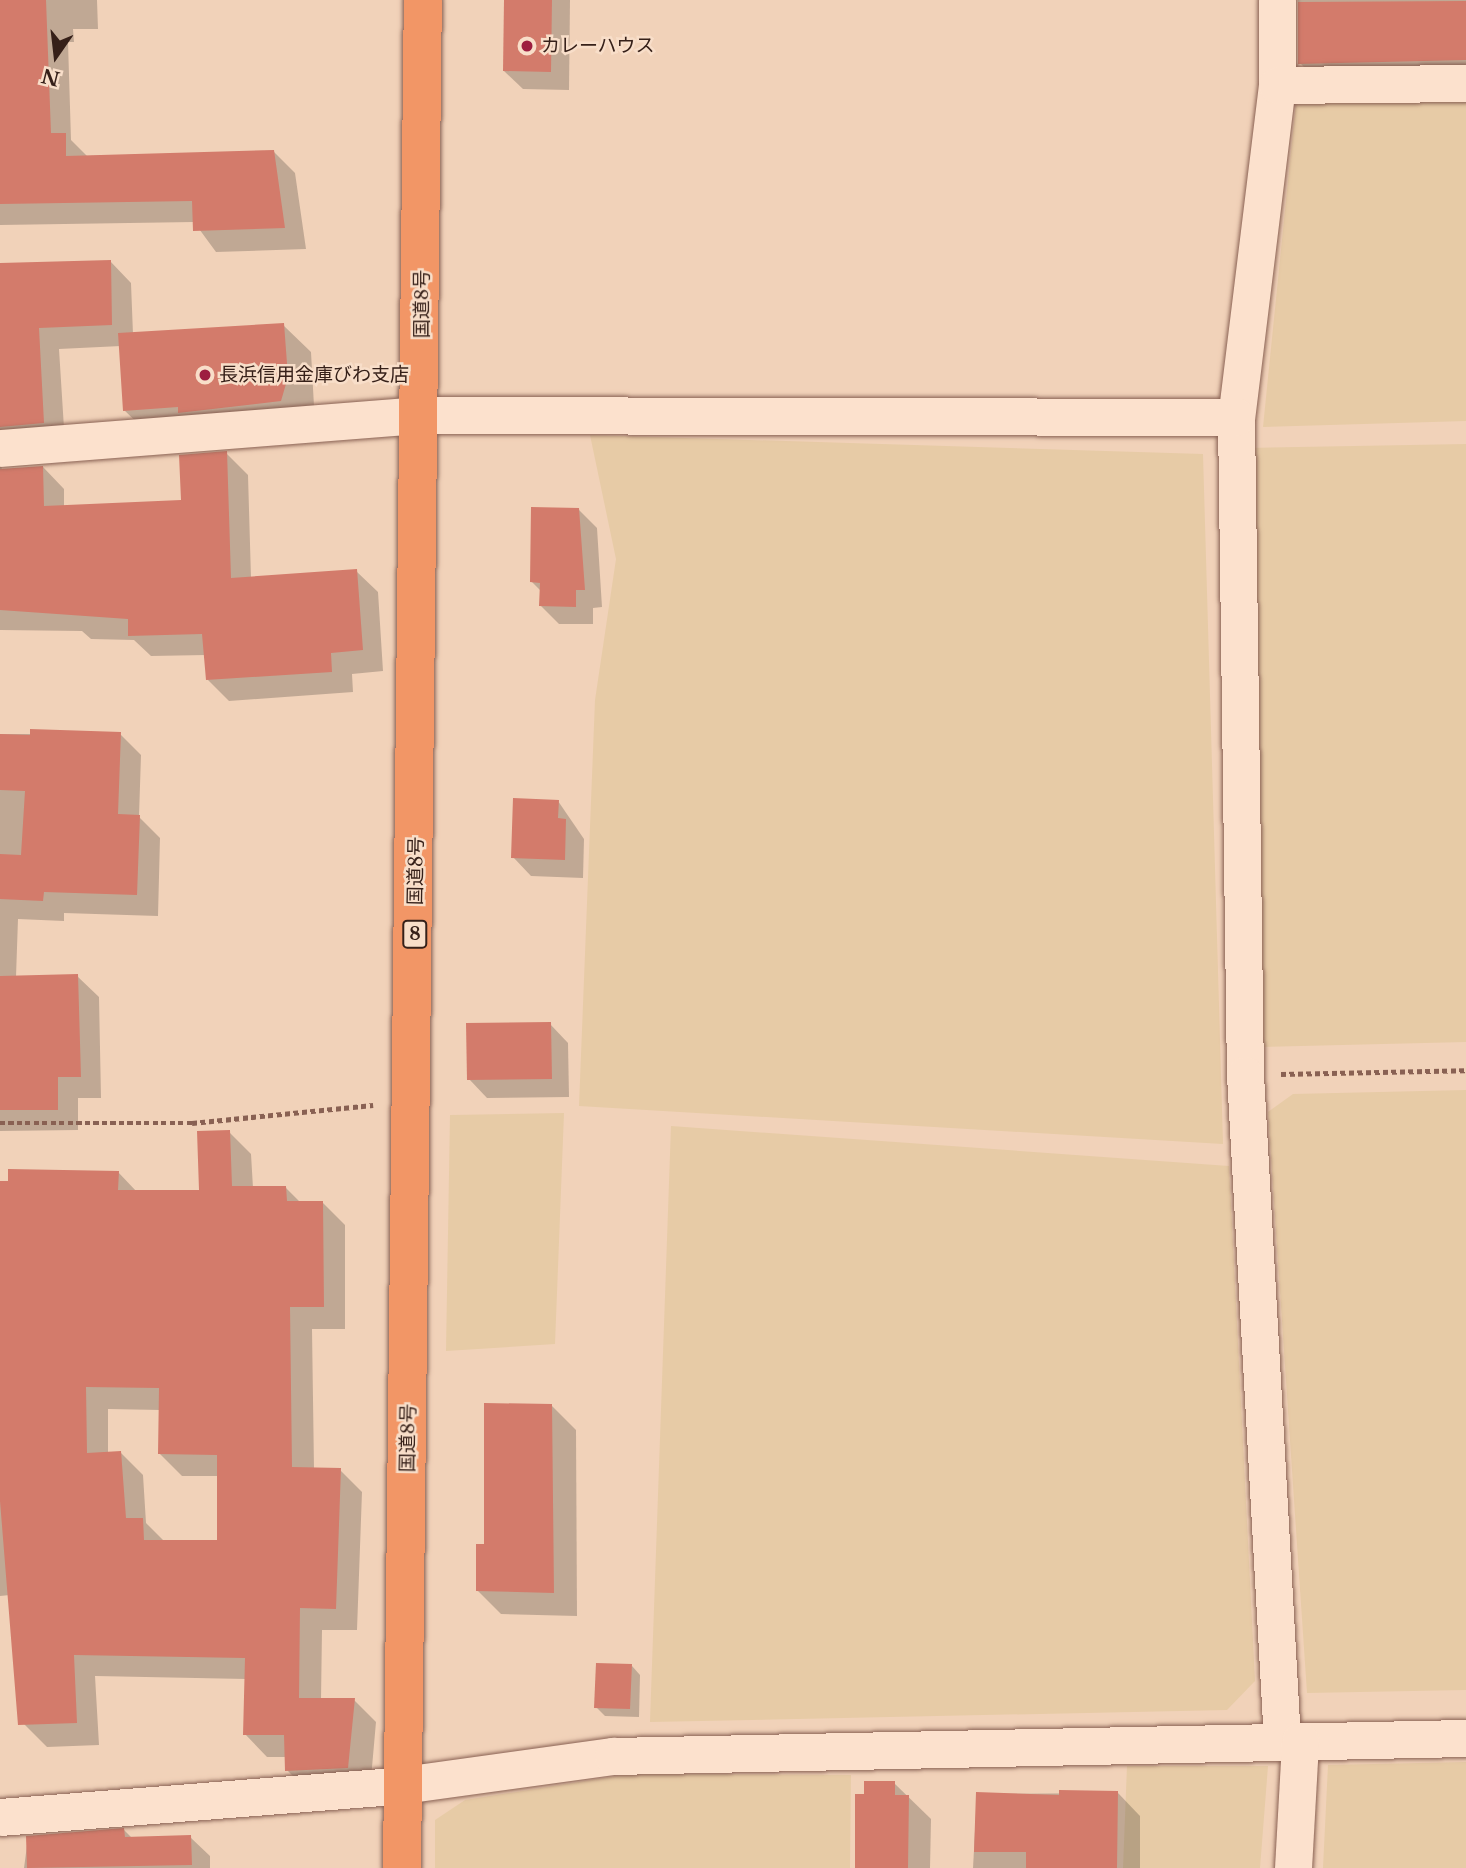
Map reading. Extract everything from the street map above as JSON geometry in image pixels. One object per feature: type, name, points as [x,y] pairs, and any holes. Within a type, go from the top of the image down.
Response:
[{"type":"highway","name":"国道8号","points":[[402,1868],[422,415],[423,0]]},
{"type":"street","points":[[1277,0],[1276,85],[1236,417],[1245,1074],[1291,1741],[1293,1868]]},
{"type":"street","points":[[1276,85],[1466,83]]},
{"type":"street","points":[[0,448],[422,415],[1236,417]]},
{"type":"street","points":[[0,1817],[402,1785],[613,1756],[1466,1738]]},
{"type":"path","points":[[1245,1074],[1466,1069]]},
{"type":"path","points":[[0,1124],[192,1123],[412,1101]]},
{"type":"shaded area","points":[[1466,99],[1466,421],[1263,427],[1296,102]]},
{"type":"shaded area","points":[[590,435],[1203,454],[1223,1144],[579,1106],[595,700],[616,559]]},
{"type":"shaded area","points":[[1466,444],[1466,1042],[1262,1047],[1248,448]]},
{"type":"shaded area","points":[[1466,1090],[1466,1690],[1307,1693],[1268,1112],[1293,1094]]},
{"type":"shaded area","points":[[564,1113],[555,1344],[446,1351],[450,1115]]},
{"type":"shaded area","points":[[671,1126],[1229,1166],[1255,1681],[1227,1710],[650,1722]]},
{"type":"shaded area","points":[[1466,1762],[1466,1868],[1323,1868],[1328,1765]]},
{"type":"shaded area","points":[[1127,1766],[1268,1766],[1260,1868],[1123,1868]]},
{"type":"shaded area","points":[[629,1774],[851,1775],[850,1868],[435,1868],[435,1820],[465,1800]]},
{"type":"building","points":[[0,0],[46,0],[51,133],[66,133],[66,156],[274,150],[285,228],[193,231],[192,201],[0,204]]},
{"type":"building","name":"カレーハウス","points":[[504,0],[552,0],[551,72],[503,71]]},
{"type":"building","points":[[1466,1],[1466,60],[1298,64],[1298,2]]},
{"type":"building","points":[[111,260],[112,325],[39,328],[44,423],[0,427],[0,263]]},
{"type":"building","points":[[284,323],[288,377],[281,401],[178,413],[178,407],[123,411],[118,333]]},
{"type":"building","points":[[227,451],[231,578],[357,569],[363,650],[331,653],[332,672],[206,680],[202,634],[128,636],[128,619],[0,610],[0,469],[43,466],[44,506],[181,500],[179,455]]},
{"type":"building","points":[[531,507],[579,508],[585,590],[576,590],[576,607],[539,606],[540,583],[530,582]]},
{"type":"building","points":[[30,729],[121,732],[118,814],[140,815],[137,895],[44,892],[43,901],[0,899],[0,854],[21,855],[25,791],[0,790],[0,734],[30,735]]},
{"type":"building","points":[[513,798],[559,800],[558,818],[566,819],[565,860],[511,858]]},
{"type":"building","points":[[78,974],[81,1077],[58,1077],[58,1110],[0,1110],[0,976]]},
{"type":"building","points":[[551,1022],[552,1079],[467,1080],[466,1023]]},
{"type":"building","points":[[230,1130],[232,1186],[286,1186],[287,1201],[323,1201],[324,1307],[290,1307],[292,1467],[341,1468],[336,1609],[300,1608],[299,1698],[355,1698],[348,1768],[285,1771],[284,1735],[243,1735],[245,1658],[74,1655],[77,1723],[18,1725],[0,1501],[0,1181],[8,1181],[8,1169],[119,1171],[118,1190],[199,1190],[197,1131]],"holes":[[[86,1387],[159,1388],[158,1454],[217,1455],[217,1540],[144,1540],[143,1518],[126,1518],[121,1451],[87,1453]]]},
{"type":"building","points":[[484,1403],[552,1404],[554,1593],[476,1591],[476,1544],[484,1544]]},
{"type":"building","points":[[596,1663],[632,1664],[630,1709],[594,1708]]},
{"type":"building","points":[[864,1781],[895,1781],[895,1795],[909,1795],[908,1868],[855,1868],[855,1794],[864,1794]]},
{"type":"building","points":[[1059,1790],[1118,1791],[1117,1868],[1026,1868],[1026,1852],[974,1852],[976,1792],[1059,1795]]},
{"type":"building","points":[[124,1828],[125,1837],[191,1835],[192,1865],[27,1868],[26,1836]]},
{"type":"place","name":"カレーハウス","points":[[527,46]]},
{"type":"place","name":"長浜信用金庫びわ支店","points":[[205,375]]}]
